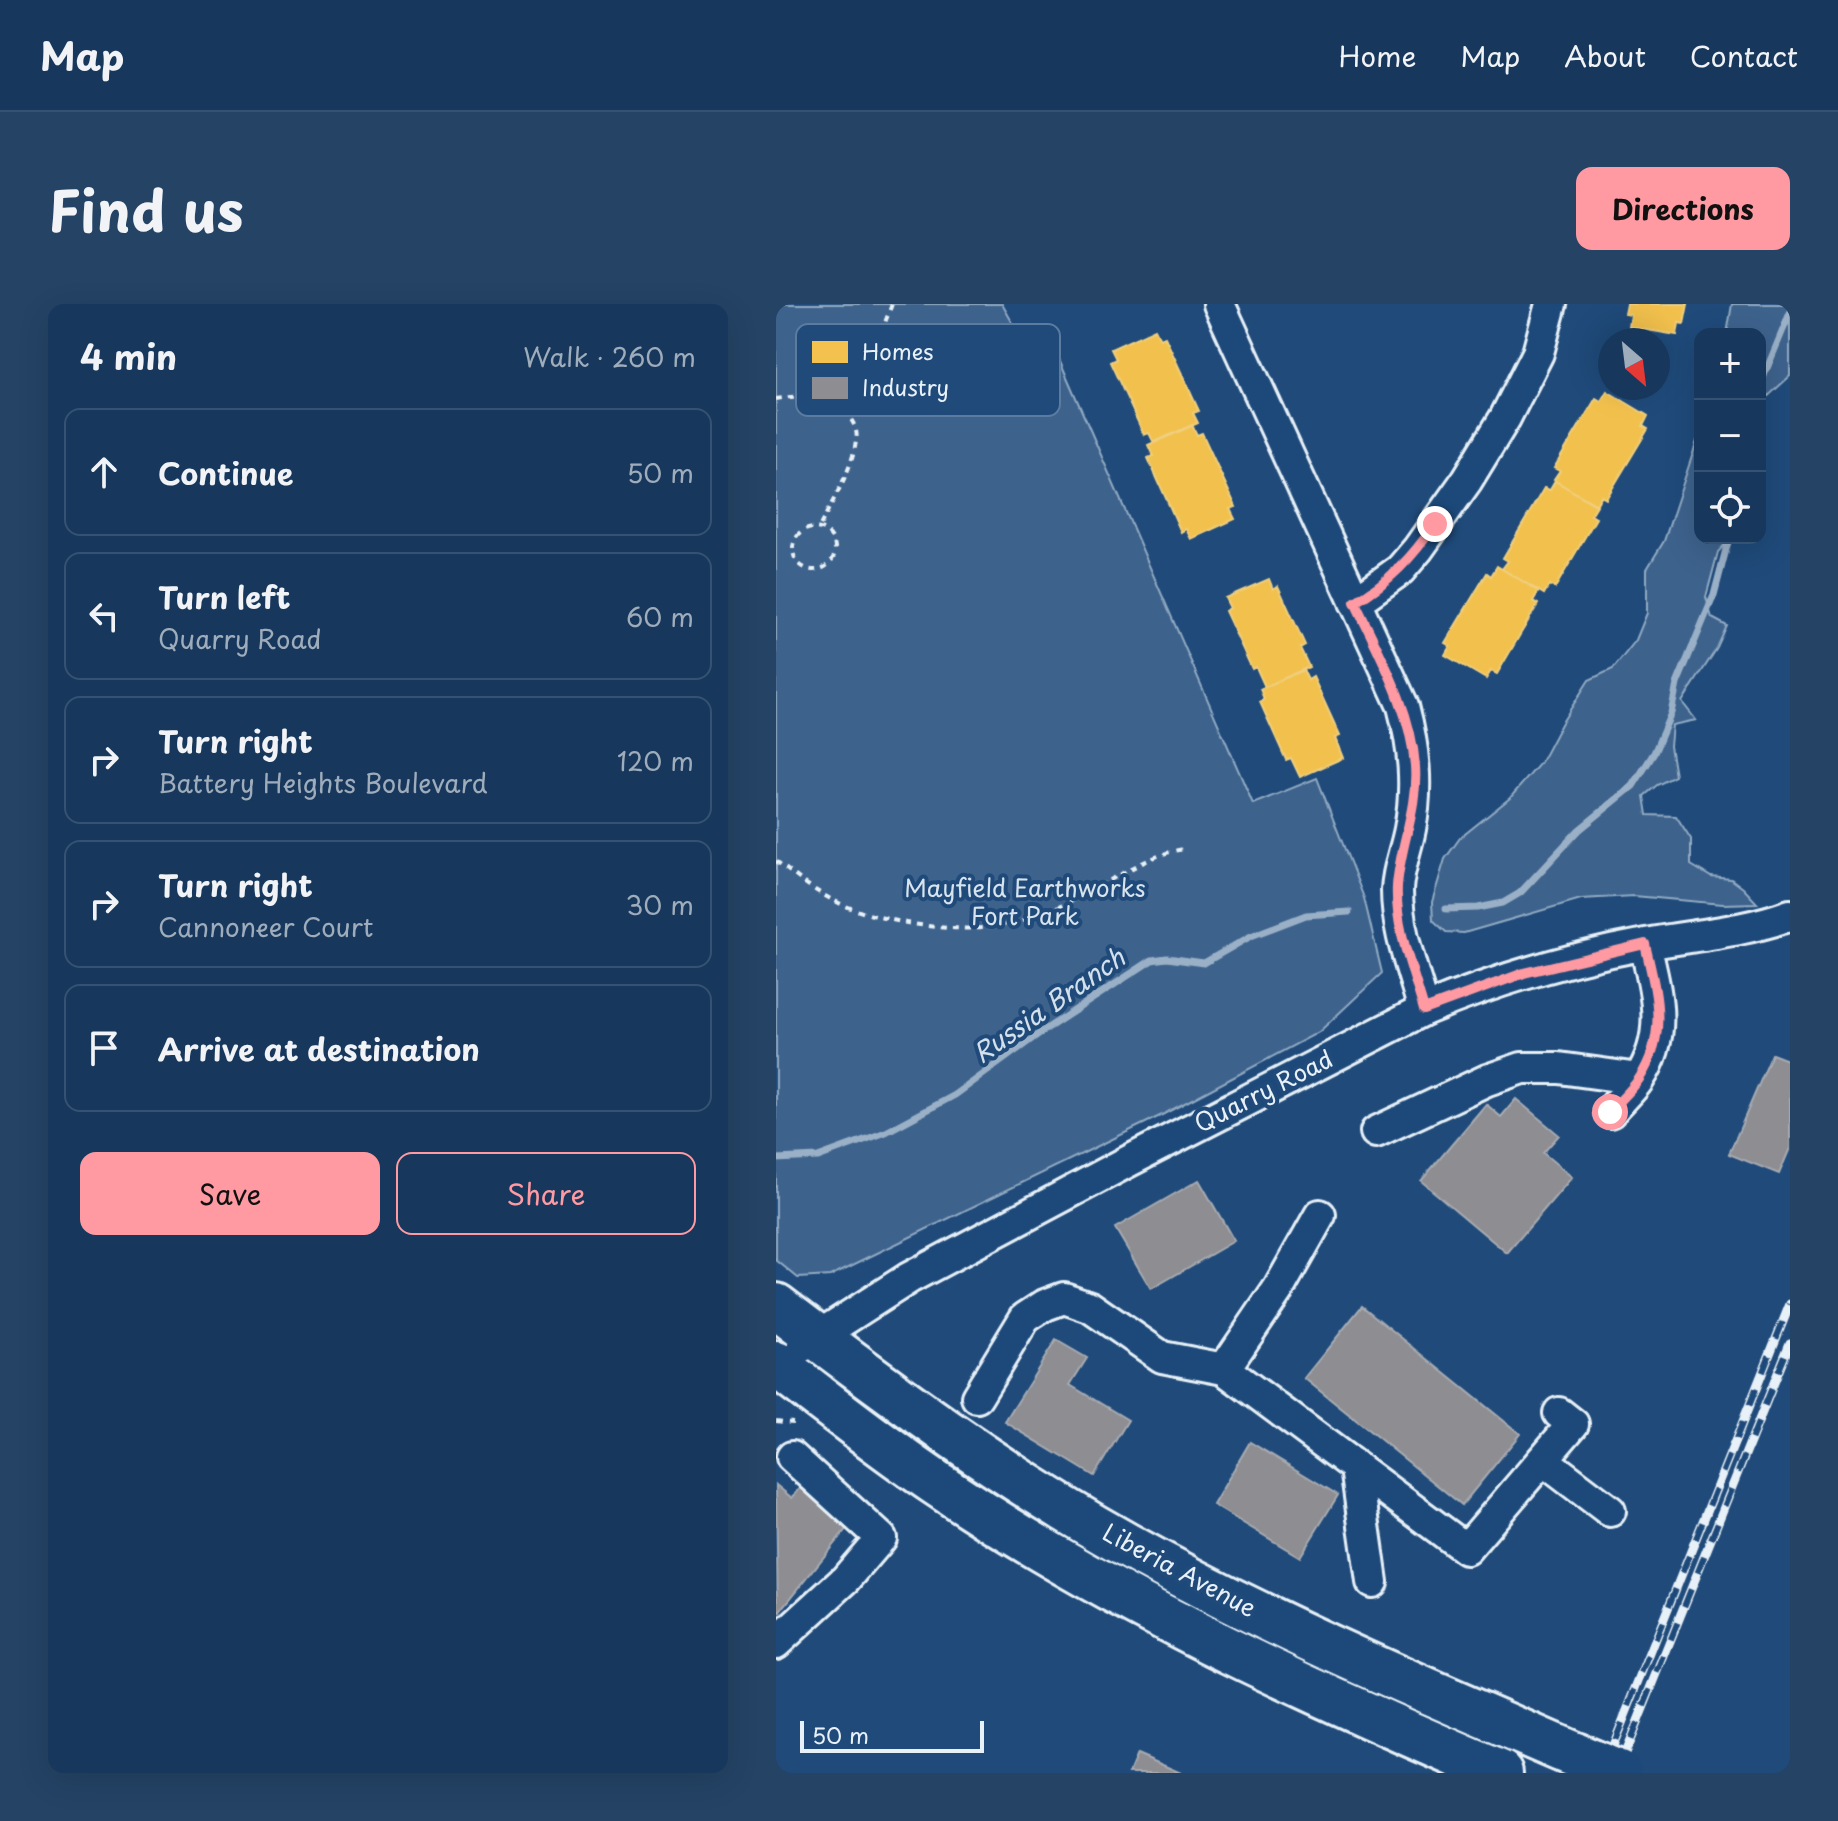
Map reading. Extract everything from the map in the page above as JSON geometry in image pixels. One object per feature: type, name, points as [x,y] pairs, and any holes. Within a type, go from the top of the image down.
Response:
[{"type":"highway","name":"Liberia Avenue","points":[[776,1306],[940,1428],[1000,1469],[1124,1544],[1227,1599],[1360,1663],[1619,1773]]},
{"type":"highway","name":"Liberia Avenue","points":[[776,1365],[936,1483],[1112,1590],[1321,1696],[1500,1773]]},
{"type":"street","points":[[1219,304],[1403,706],[1412,740],[1415,796],[1397,887],[1398,919],[1424,1010]]},
{"type":"street","points":[[1355,602],[1400,570],[1467,480],[1505,418],[1538,353],[1551,304]]},
{"type":"street","name":"Quarry Road","points":[[776,1365],[923,1271],[1424,1010],[1524,973],[1645,944],[1745,929],[1790,915]]},
{"type":"street","points":[[1610,1112],[1639,1079],[1653,1050],[1659,1027],[1657,996],[1645,944]]},
{"type":"street","points":[[1376,1132],[1487,1080],[1522,1068],[1559,1068],[1639,1079]]},
{"type":"street","points":[[1224,1369],[1279,1288],[1320,1215]]},
{"type":"street","points":[[977,1397],[1025,1318],[1045,1305],[1064,1298],[1090,1307],[1162,1357],[1224,1369],[1466,1549],[1573,1424],[1559,1413]]},
{"type":"street","points":[[776,1643],[846,1579],[881,1538],[792,1457]]},
{"type":"street","points":[[1543,1460],[1610,1511]]},
{"type":"street","points":[[1356,1468],[1372,1582]]},
{"type":"path","points":[[884,324],[892,304]]},
{"type":"path","points":[[776,399],[796,398]]},
{"type":"path","points":[[819,528],[856,445],[854,425],[848,416]]},
{"type":"path","points":[[819,528],[832,537],[836,551],[827,566],[810,570],[799,564],[793,547],[801,532],[819,528]]},
{"type":"path","points":[[776,861],[805,884],[838,903],[874,915],[955,927],[997,926],[1060,906],[1161,855],[1185,849]]},
{"type":"green space","name":"Mayfield Earthworks Fort Park","points":[[776,304],[1002,304],[1013,324],[796,324],[796,416],[1060,416],[1060,361],[1253,804],[1317,778],[1364,898],[1382,973],[1319,1032],[1162,1115],[830,1276],[798,1278],[776,1260]]},
{"type":"green space","points":[[1732,304],[1790,304],[1790,376],[1766,398],[1766,328],[1728,328]]},
{"type":"green space","points":[[1694,450],[1694,544],[1725,544],[1718,552],[1706,597],[1712,618],[1727,626],[1717,648],[1682,702],[1696,720],[1672,725],[1670,746],[1675,776],[1644,796],[1647,815],[1676,816],[1691,839],[1691,865],[1711,877],[1731,879],[1757,903],[1723,904],[1634,896],[1581,899],[1464,933],[1446,932],[1433,920],[1432,902],[1445,859],[1460,838],[1510,798],[1541,762],[1589,680],[1613,669],[1636,640],[1647,613],[1647,569],[1664,541]]},
{"type":"building: Homes","points":[[1627,304],[1688,304],[1684,324],[1679,323],[1677,335],[1670,334],[1670,328],[1629,327],[1631,315],[1625,314]]},
{"type":"building: Homes","points":[[1155,329],[1160,339],[1165,337],[1199,411],[1193,413],[1198,423],[1154,443],[1149,433],[1144,435],[1110,362],[1116,359],[1111,349]]},
{"type":"building: Homes","points":[[1596,398],[1601,401],[1622,400],[1648,416],[1643,426],[1648,429],[1606,499],[1601,496],[1596,505],[1554,480],[1560,471],[1554,468]]},
{"type":"building: Homes","points":[[1192,425],[1197,435],[1202,433],[1236,507],[1230,509],[1235,519],[1191,539],[1186,529],[1181,532],[1148,458],[1153,456],[1148,445]]},
{"type":"building: Homes","points":[[1555,481],[1597,505],[1591,515],[1596,518],[1555,588],[1549,585],[1544,594],[1502,569],[1508,561],[1503,558],[1544,488],[1550,490]]},
{"type":"building: Homes","points":[[1497,566],[1539,591],[1533,601],[1538,604],[1497,674],[1491,671],[1486,679],[1445,655],[1450,646],[1445,643],[1487,573],[1491,576]]},
{"type":"building: Homes","points":[[1269,579],[1273,589],[1278,586],[1305,645],[1300,648],[1309,667],[1265,687],[1256,667],[1252,669],[1225,611],[1230,608],[1225,598]]},
{"type":"building: Homes","points":[[1303,670],[1308,680],[1313,677],[1340,736],[1335,738],[1343,758],[1300,777],[1291,758],[1286,760],[1260,702],[1264,699],[1260,689]]},
{"type":"building: Industry","points":[[1772,1054],[1790,1061],[1790,1148],[1779,1174],[1729,1154]]},
{"type":"building: Industry","points":[[1516,1099],[1559,1135],[1543,1153],[1572,1177],[1507,1253],[1421,1181],[1486,1104],[1501,1117]]},
{"type":"building: Industry","points":[[1199,1180],[1234,1241],[1151,1289],[1115,1228]]},
{"type":"building: Industry","points":[[1362,1306],[1520,1434],[1462,1505],[1304,1378]]},
{"type":"building: Industry","points":[[1056,1340],[1087,1358],[1070,1385],[1128,1420],[1094,1476],[1005,1422]]},
{"type":"building: Industry","points":[[1250,1442],[1338,1495],[1300,1557],[1213,1505]]},
{"type":"building: Industry","points":[[776,1485],[792,1498],[803,1485],[851,1523],[778,1614]]},
{"type":"building: Industry","points":[[1137,1754],[1181,1773],[1129,1773]]},
{"type":"waterway","name":"Russia Branch","points":[[1766,371],[1790,313]]},
{"type":"waterway","name":"Russia Branch","points":[[1446,909],[1503,903],[1520,893],[1579,830],[1633,786],[1654,753],[1671,713],[1677,684],[1714,595],[1727,544]]},
{"type":"waterway","name":"Russia Branch","points":[[776,1159],[818,1157],[886,1132],[955,1095],[1040,1033],[1152,960],[1167,958],[1204,963],[1251,936],[1306,915],[1349,912]]},
{"type":"railway","points":[[1602,1773],[1790,1304]]},
{"type":"railway","points":[[1617,1773],[1790,1343]]},
{"type":"route","points":[[1435,524],[1400,570],[1355,602],[1403,706],[1412,740],[1415,796],[1397,887],[1398,919],[1406,951],[1424,1010],[1524,973],[1645,944],[1657,996],[1659,1027],[1653,1050],[1639,1079],[1610,1112]]}]
